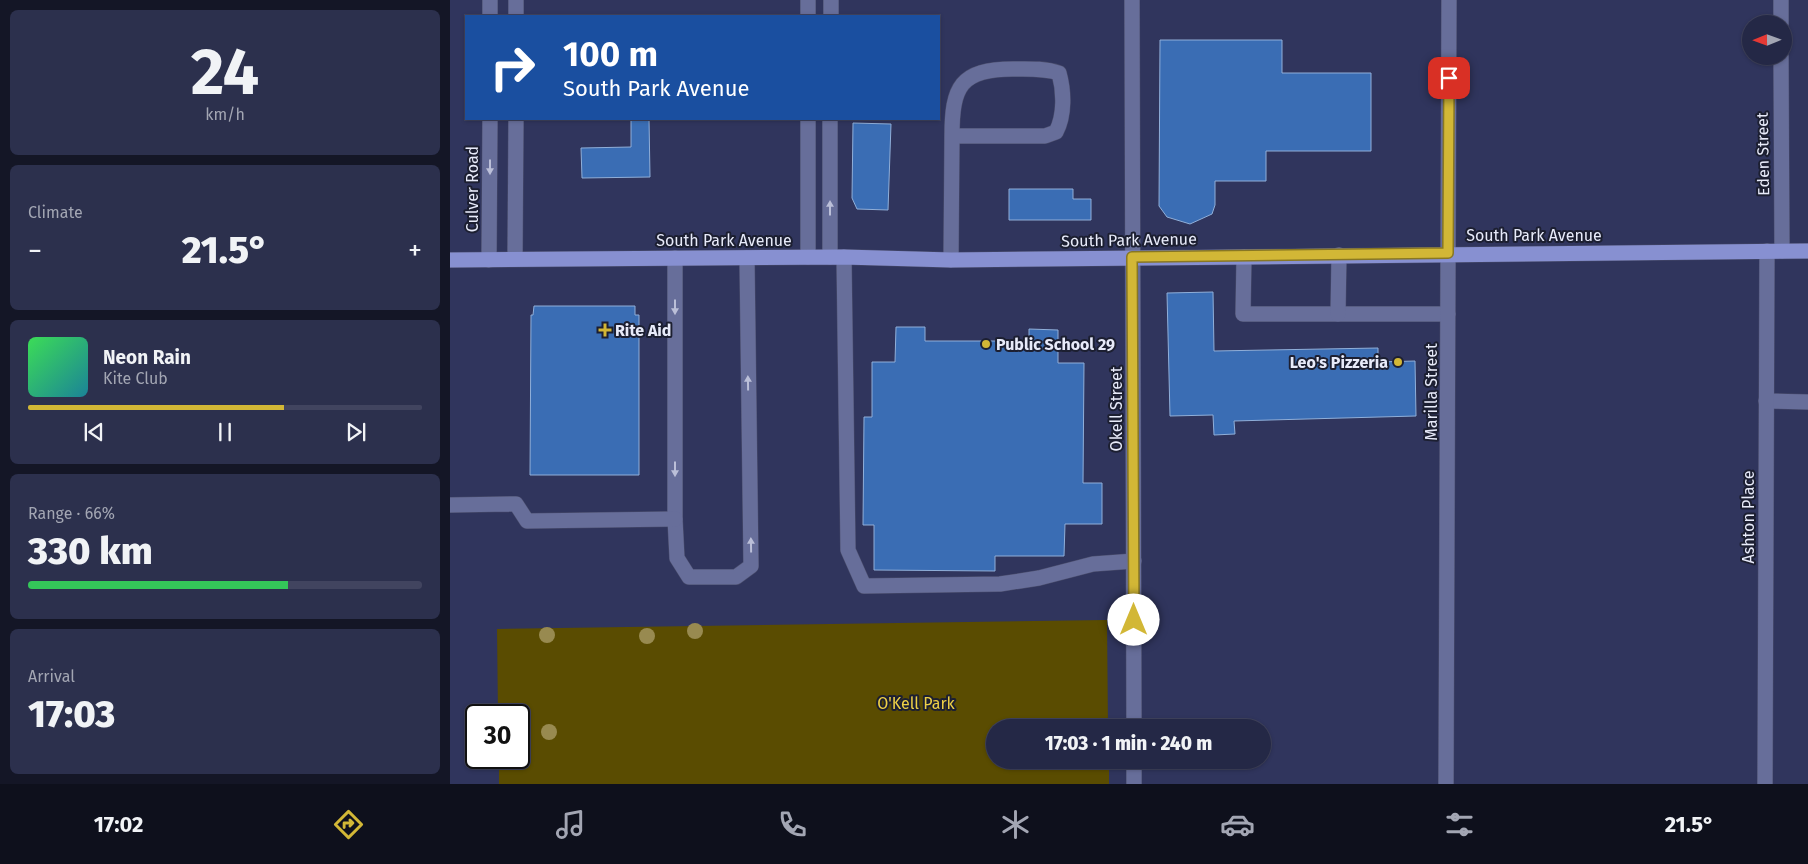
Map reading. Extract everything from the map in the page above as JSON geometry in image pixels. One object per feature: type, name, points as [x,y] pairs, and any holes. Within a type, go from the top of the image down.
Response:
[{"type":"main road","name":"South Park Avenue","points":[[450,260],[837,257],[951,260],[1448,253],[1808,251]]},
{"type":"street","points":[[490,0],[490,15]]},
{"type":"street","points":[[516,0],[516,15]]},
{"type":"street","points":[[808,0],[808,15]]},
{"type":"street","points":[[831,0],[831,15]]},
{"type":"street","name":"Okell Street","points":[[1132,0],[1134,719]]},
{"type":"street","name":"Marilla Street","points":[[1446,784],[1449,0]]},
{"type":"street","points":[[1781,0],[1781,15]]},
{"type":"street","name":"Eden Street","points":[[1774,251],[1780,65]]},
{"type":"street","points":[[951,260],[952,136],[955,97],[963,82],[991,69],[1048,69],[1059,73],[1062,84],[1061,122],[1056,132],[1045,136],[952,136]]},
{"type":"street","name":"Culver Road","points":[[489,260],[490,120]]},
{"type":"street","points":[[515,259],[516,120]]},
{"type":"street","points":[[808,120],[808,257]]},
{"type":"street","points":[[830,120],[848,550],[864,586],[1000,584],[1039,578],[1093,564],[1134,560]]},
{"type":"street","name":"Ashton Place","points":[[1765,784],[1766,402],[1774,251]]},
{"type":"street","points":[[1338,314],[1339,255]]},
{"type":"street","points":[[1244,257],[1243,314],[1448,314]]},
{"type":"street","points":[[675,258],[675,519],[677,558],[689,577],[736,577],[751,566],[747,258]]},
{"type":"street","points":[[1766,402],[1808,402]]},
{"type":"street","points":[[450,505],[516,504],[527,521],[675,519]]},
{"type":"street","points":[[1134,769],[1134,784]]},
{"type":"green space","name":"O'Kell Park","points":[[1107,620],[1108,719],[986,719],[986,769],[1109,769],[1109,784],[499,784],[499,769],[530,769],[530,704],[498,704],[497,629]]},
{"type":"building","points":[[1160,40],[1282,40],[1282,73],[1371,73],[1371,151],[1266,151],[1266,181],[1215,181],[1215,205],[1212,214],[1190,224],[1167,217],[1159,206]]},
{"type":"building","points":[[631,120],[649,120],[650,177],[582,178],[581,148],[631,147]]},
{"type":"building","points":[[853,123],[891,124],[888,210],[857,209],[852,198]]},
{"type":"building","points":[[1009,189],[1073,189],[1073,199],[1091,199],[1091,220],[1009,220]]},
{"type":"building","points":[[1213,292],[1214,351],[1378,348],[1378,362],[1415,361],[1416,416],[1234,421],[1235,434],[1214,435],[1213,415],[1170,416],[1167,293]]},
{"type":"building","points":[[534,306],[635,306],[635,315],[639,315],[639,475],[530,475],[531,315],[533,315]]},
{"type":"building","points":[[896,327],[925,327],[925,341],[1029,341],[1029,329],[1058,330],[1058,363],[1084,363],[1083,483],[1102,483],[1102,524],[1065,524],[1064,556],[995,556],[995,571],[874,570],[874,525],[863,525],[864,417],[872,417],[872,362],[895,362]]},
{"type":"place","name":"Rite Aid","points":[[605,330]]},
{"type":"place","name":"Public School 29","points":[[986,344]]},
{"type":"place","name":"Leo's Pizzeria","points":[[1398,362]]},
{"type":"route","points":[[1134,620],[1132,257],[1448,253],[1449,78]]}]
